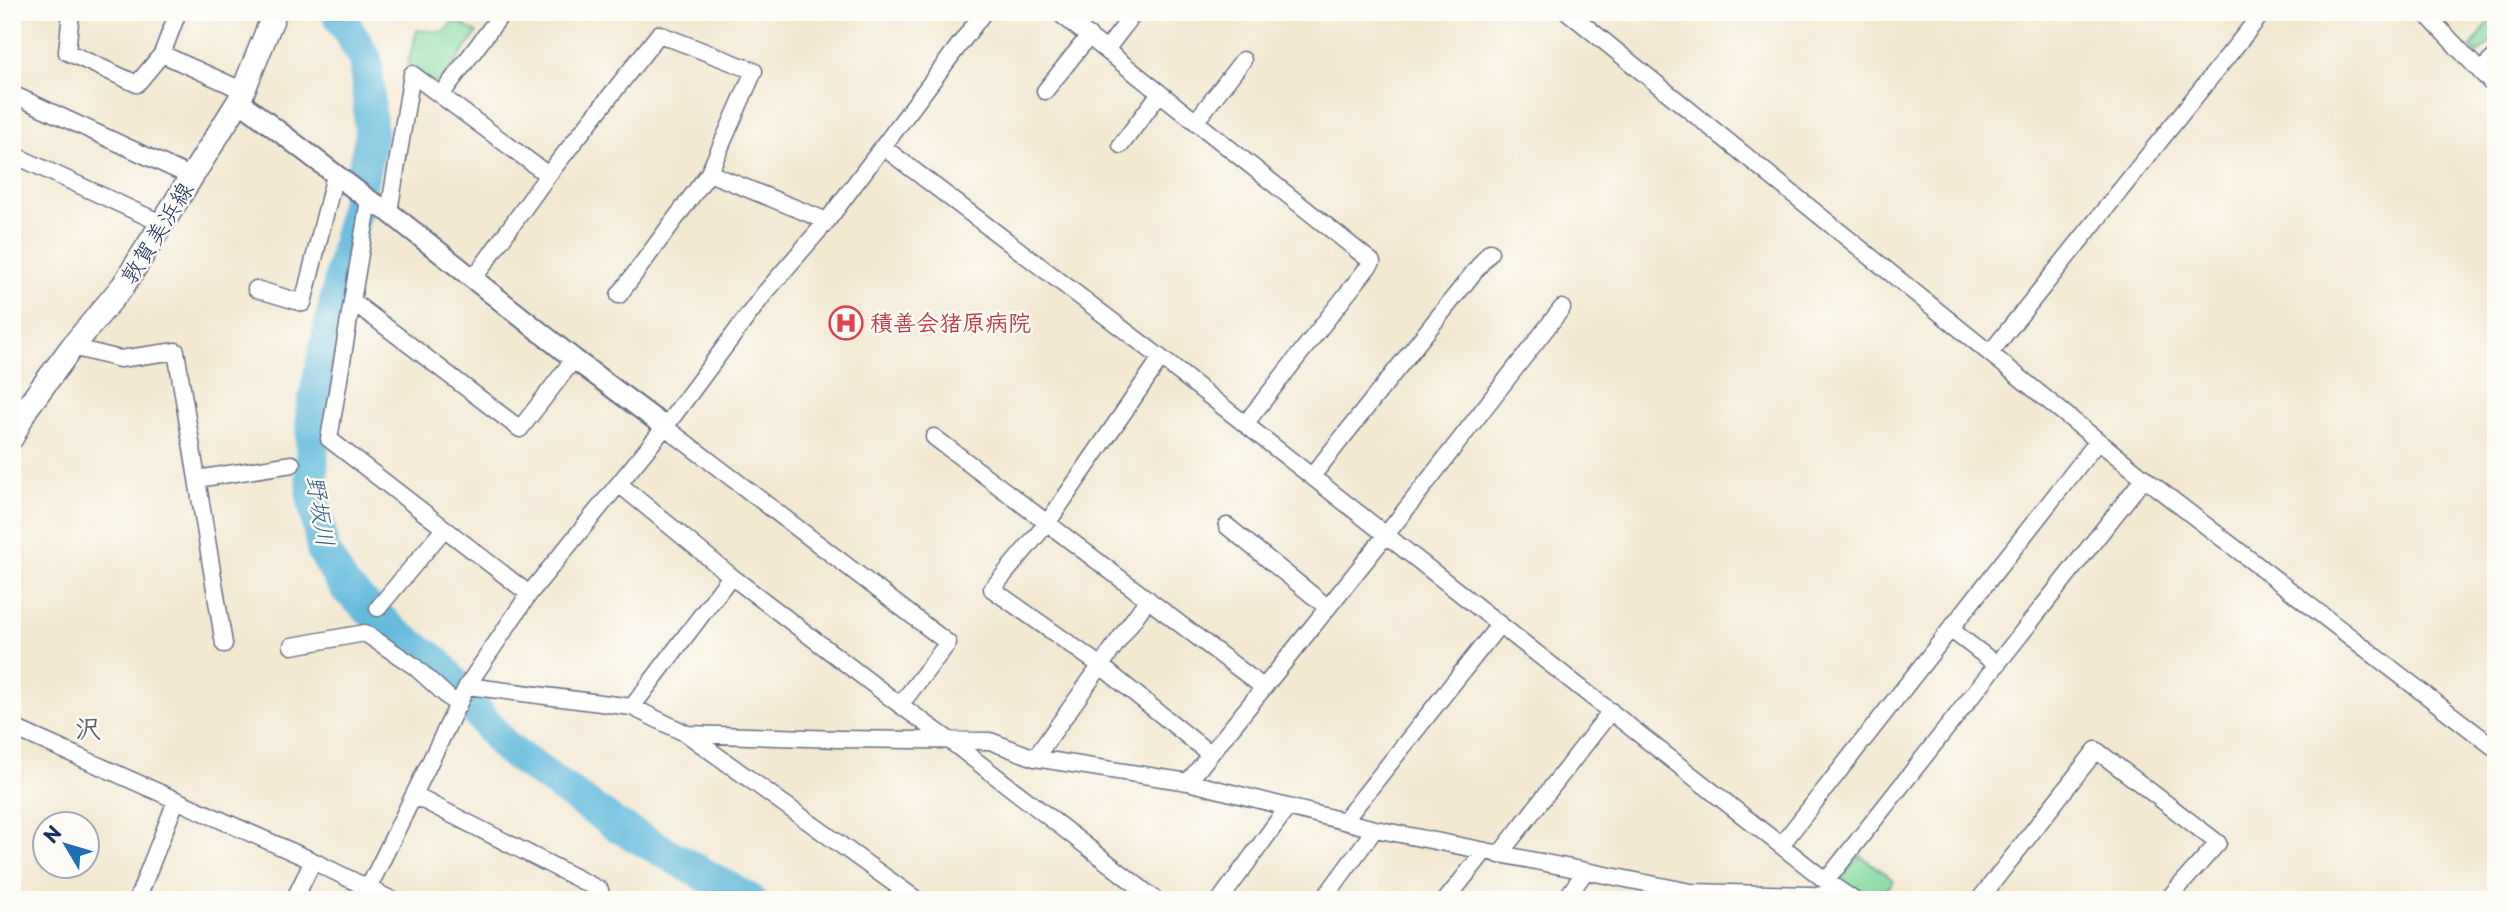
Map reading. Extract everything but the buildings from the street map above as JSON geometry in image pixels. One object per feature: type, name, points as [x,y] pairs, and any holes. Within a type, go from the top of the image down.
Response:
[{"type":"main road","name":"敦賀美浜線","points":[[12,437],[26,409],[72,347],[123,286],[163,224],[242,96],[275,12]]},
{"type":"street","points":[[71,12],[67,52],[137,84],[162,54],[178,12]]},
{"type":"street","points":[[441,95],[503,12]]},
{"type":"street","points":[[368,888],[467,686],[529,594],[665,427],[764,294],[827,221],[984,12]]},
{"type":"street","points":[[1058,12],[1372,262],[1245,424]]},
{"type":"street","points":[[1106,50],[1135,12]]},
{"type":"street","points":[[1568,12],[2144,478],[2496,749]]},
{"type":"street","points":[[1990,354],[2263,12]]},
{"type":"street","points":[[2432,16],[2496,88]]},
{"type":"street","points":[[474,278],[548,175],[659,34],[754,71],[709,173],[619,295]]},
{"type":"street","points":[[1045,91],[1089,36]]},
{"type":"street","points":[[162,54],[242,96],[335,175],[389,212],[574,359],[947,643],[900,705]]},
{"type":"street","points":[[2481,70],[2496,57]]},
{"type":"street","points":[[1196,121],[1243,60]]},
{"type":"street","points":[[389,212],[412,74],[548,175]]},
{"type":"street","points":[[12,93],[192,177]]},
{"type":"street","points":[[1121,145],[1160,93]]},
{"type":"street","points":[[883,147],[1161,358],[1850,898]]},
{"type":"street","points":[[12,154],[163,224]]},
{"type":"street","points":[[709,173],[827,221]]},
{"type":"street","points":[[256,289],[303,303],[335,175]]},
{"type":"street","points":[[369,200],[329,439],[529,594]]},
{"type":"street","points":[[1311,476],[1490,251]]},
{"type":"street","points":[[352,301],[520,429],[574,359]]},
{"type":"street","points":[[1188,782],[1386,535],[1562,308]]},
{"type":"street","points":[[72,347],[120,359],[176,351],[224,644]]},
{"type":"street","points":[[1161,358],[1048,522],[992,589],[1101,666],[1210,754]]},
{"type":"street","points":[[934,437],[1263,687]]},
{"type":"street","points":[[1781,845],[2098,441]]},
{"type":"street","points":[[197,479],[292,464]]},
{"type":"street","points":[[1826,881],[2144,478]]},
{"type":"street","points":[[618,484],[731,576],[1156,900]]},
{"type":"street","points":[[1227,526],[1327,607]]},
{"type":"street","points":[[378,608],[444,529]]},
{"type":"street","points":[[632,707],[731,576]]},
{"type":"street","points":[[1035,758],[1148,599]]},
{"type":"street","points":[[1343,821],[1500,624]]},
{"type":"street","points":[[1950,629],[1997,665]]},
{"type":"street","points":[[292,646],[365,633],[414,666],[458,706]]},
{"type":"street","points":[[467,686],[632,707],[687,734],[917,900]]},
{"type":"street","points":[[1446,900],[1492,854],[1611,711]]},
{"type":"street","points":[[12,727],[313,861],[392,900]]},
{"type":"street","points":[[687,734],[990,741],[1035,758],[1188,782],[1375,829],[1688,896],[1850,898]]},
{"type":"street","points":[[1979,900],[2096,750],[2218,843],[2168,900]]},
{"type":"street","points":[[415,796],[600,890]]},
{"type":"street","points":[[137,900],[177,802]]},
{"type":"street","points":[[1220,900],[1288,807]]},
{"type":"street","points":[[1323,900],[1375,829]]},
{"type":"street","points":[[294,900],[313,861]]},
{"type":"street","points":[[1565,900],[1585,872]]},
{"type":"green space","points":[[2496,12],[2496,38],[2477,54],[2471,47]]},
{"type":"green space","points":[[455,20],[477,33],[442,81],[432,84],[407,67],[417,30],[444,32]]},
{"type":"green space","points":[[1860,855],[1894,881],[1878,900],[1851,893],[1840,880]]},
{"type":"waterway","name":"野坂川","points":[[337,12],[366,60],[371,136],[312,411],[312,492],[323,551],[345,587],[396,634],[437,662],[506,748],[616,825],[750,900]]},
{"type":"place","name":"積善会猪原病院","points":[[846,323]]},
{"type":"district","name":"沢","points":[[88,729]]}]
